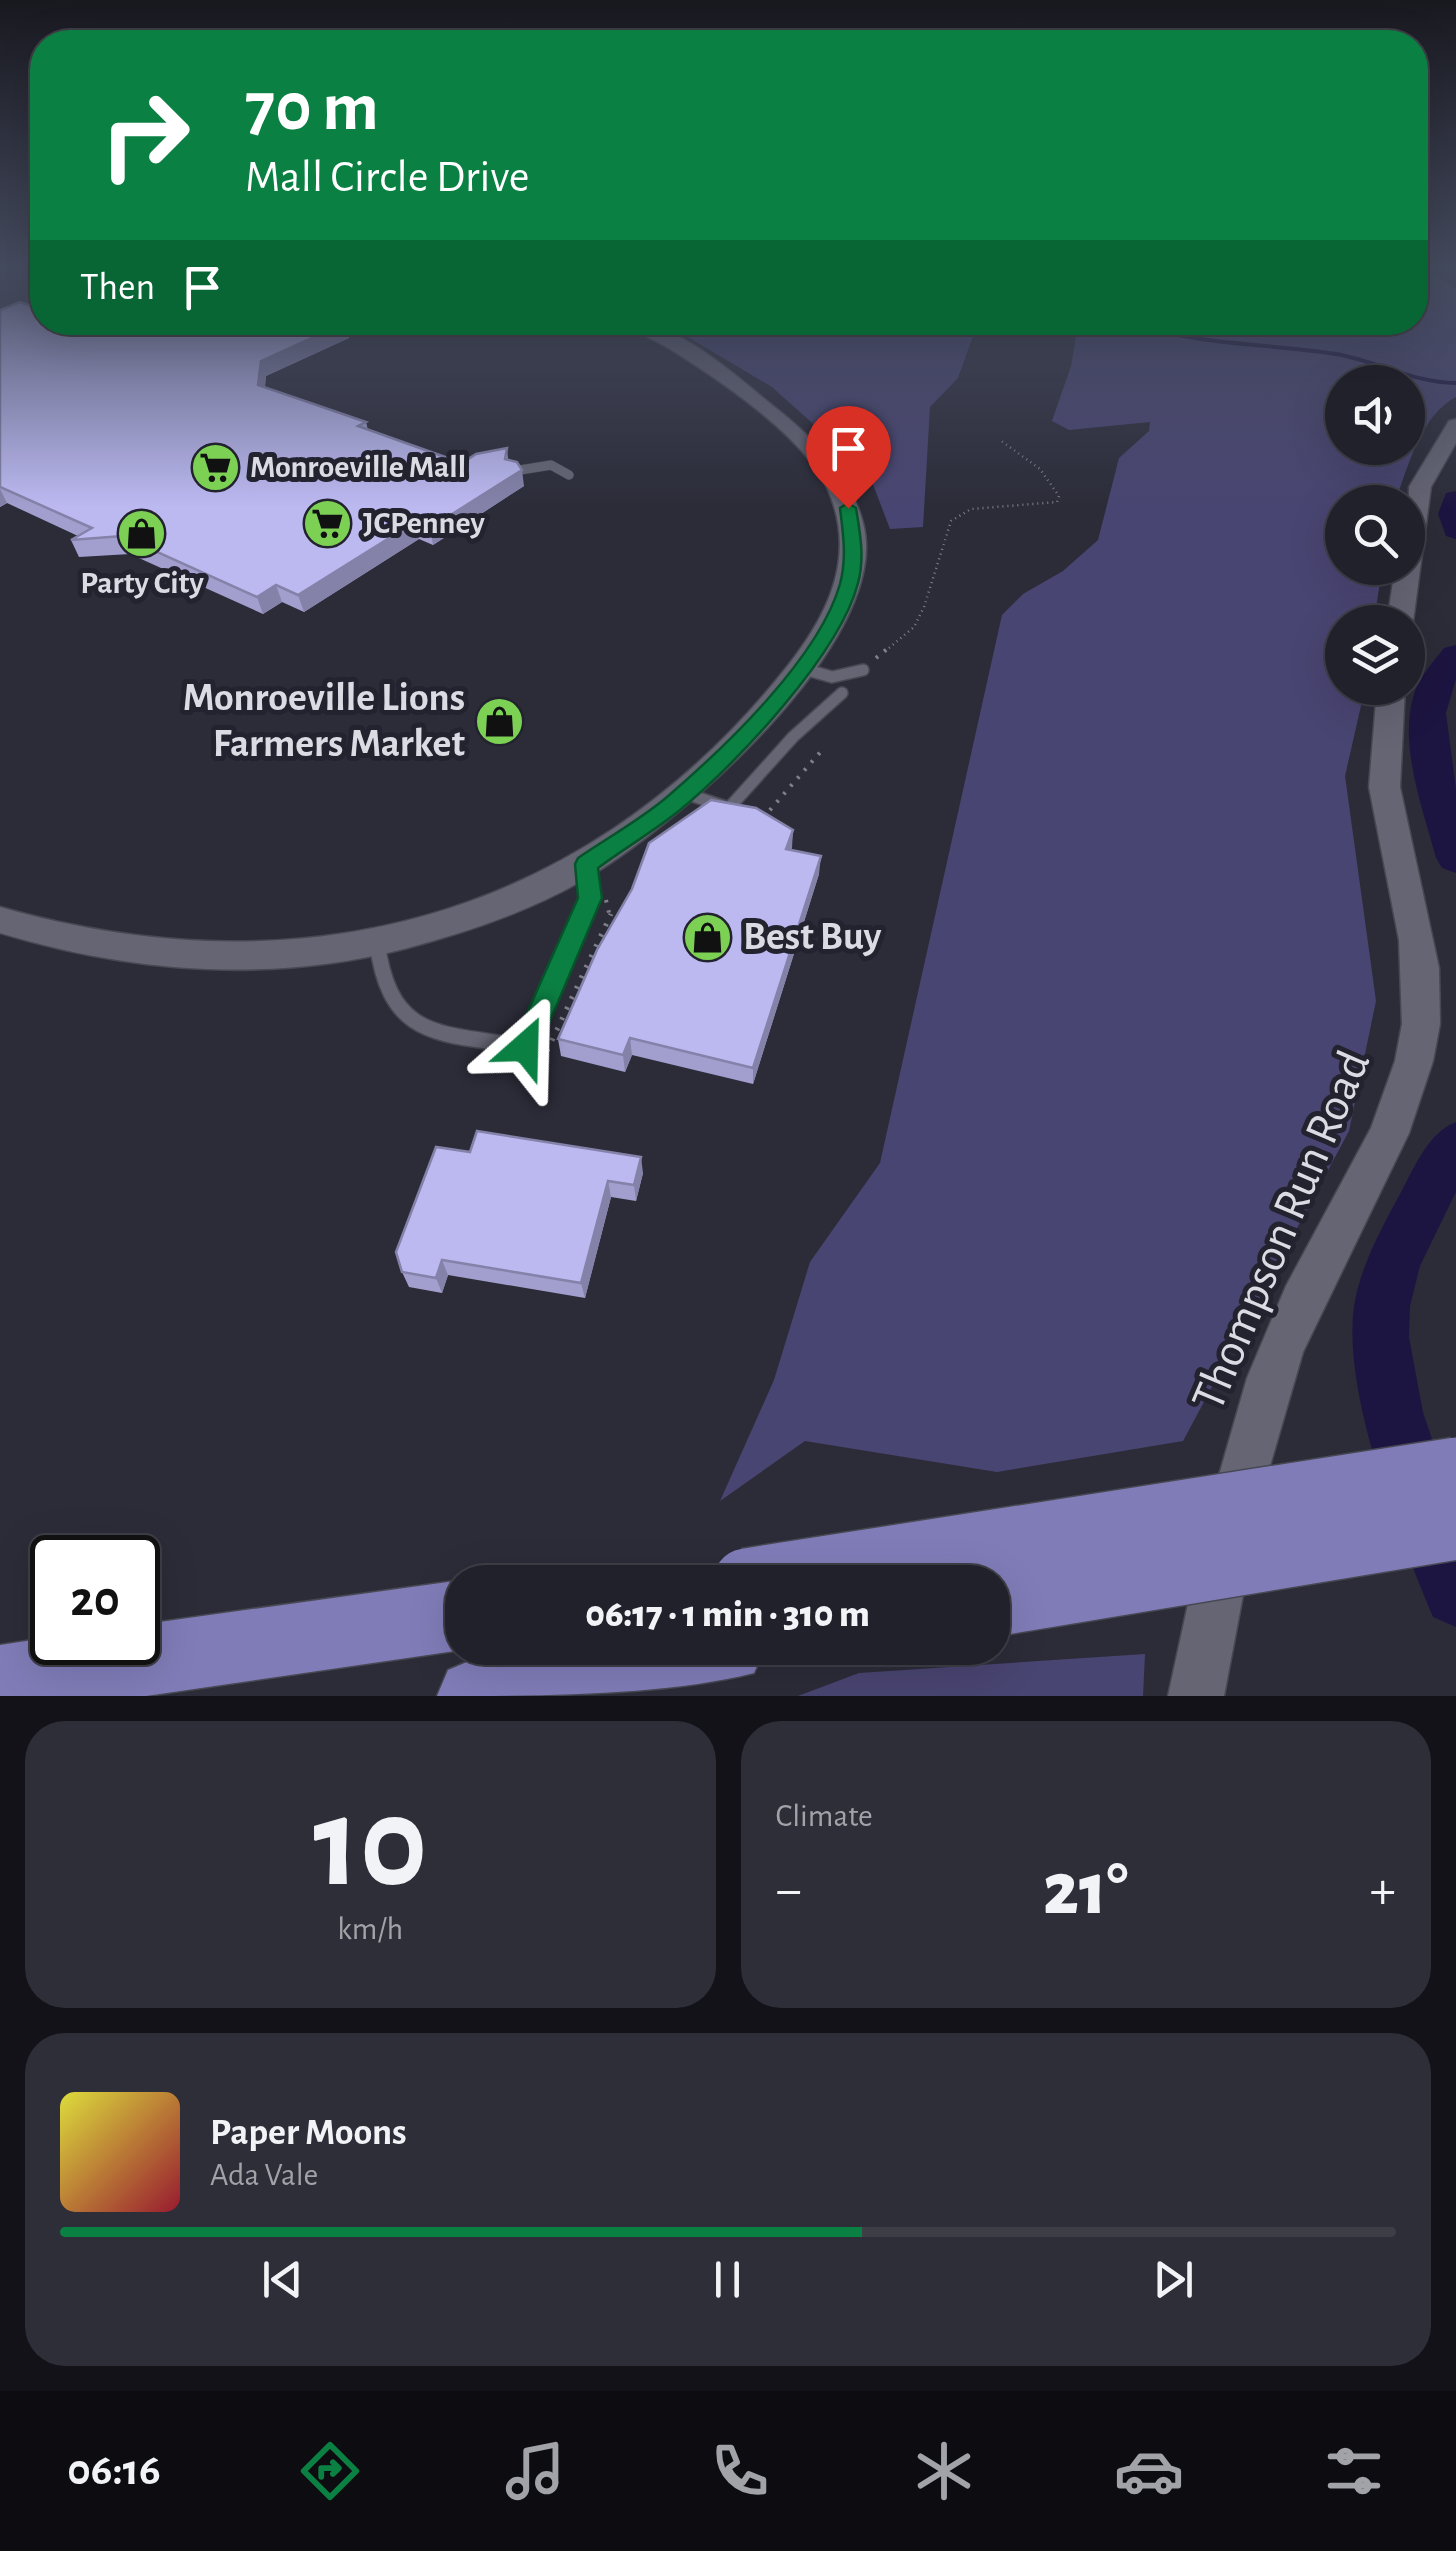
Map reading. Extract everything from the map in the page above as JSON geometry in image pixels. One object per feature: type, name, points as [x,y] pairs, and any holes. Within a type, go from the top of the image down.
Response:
[{"type":"highway","points":[[946,1565],[1456,1470]]},
{"type":"highway","points":[[1010,1601],[1456,1527]]},
{"type":"highway","points":[[0,1680],[445,1617]]},
{"type":"highway","points":[[474,1696],[562,1665]]},
{"type":"street","points":[[0,920],[120,948],[189,955],[288,954],[376,942],[490,910],[586,864],[649,823],[684,793],[804,669],[835,623],[849,584],[853,531],[838,483],[823,458],[776,414],[684,349]]},
{"type":"street","points":[[1421,485],[1456,425]]},
{"type":"street","name":"Thompson Run Road","points":[[1196,1696],[1252,1432],[1302,1302],[1400,1105],[1421,1026],[1422,967],[1383,778],[1389,705]]},
{"type":"lane","points":[[514,471],[551,464],[569,475]]},
{"type":"lane","points":[[804,669],[832,677],[863,670]]},
{"type":"lane","points":[[684,793],[729,808],[792,738],[842,693]]},
{"type":"lane","points":[[376,942],[397,1007],[415,1024],[525,1047],[590,898],[586,864]]},
{"type":"path","points":[[863,670],[914,626],[924,607],[951,520],[972,509],[1057,502],[1058,496],[1040,469],[1000,440]]},
{"type":"path","points":[[547,1050],[610,921],[611,910],[604,895],[608,894]]},
{"type":"shaded area","points":[[708,349],[968,349],[958,378],[930,407],[923,527],[890,529],[869,474],[772,387]]},
{"type":"shaded area","points":[[1074,349],[1456,349],[1456,397],[1444,405],[1425,429],[1425,365],[1325,365],[1325,465],[1408,465],[1401,485],[1325,485],[1325,585],[1379,585],[1377,605],[1325,605],[1325,705],[1361,705],[1345,776],[1376,1001],[1349,1131],[1183,1441],[997,1472],[805,1441],[720,1501],[774,1380],[810,1262],[880,1163],[1002,615],[1023,594],[1063,571],[1098,540],[1119,458],[1149,431],[1150,422],[1069,430],[1052,421]]},
{"type":"shaded area","points":[[1145,1654],[1143,1696],[798,1696],[859,1673]]},
{"type":"building","name":"Monroeville Mall","points":[[0,349],[287,349],[261,361],[258,385],[366,422],[358,426],[462,463],[476,454],[507,448],[505,459],[517,462],[522,470],[430,528],[415,522],[298,595],[276,585],[257,597],[122,536],[71,540],[92,528],[0,487]]},
{"type":"building","name":"Best Buy","points":[[711,800],[756,808],[793,830],[786,849],[821,856],[753,1068],[630,1038],[623,1055],[558,1039],[597,950],[632,889],[649,843]]},
{"type":"building","points":[[477,1131],[641,1157],[634,1185],[608,1181],[581,1283],[442,1260],[436,1278],[402,1272],[396,1252],[436,1147],[470,1152]]},
{"type":"waterway","points":[[1291,349],[1336,354],[1425,379],[1456,383]]},
{"type":"waterway","points":[[1456,499],[1452,514],[1456,530]]},
{"type":"waterway","points":[[1456,655],[1431,695],[1428,713],[1434,777],[1456,858]]},
{"type":"waterway","points":[[1456,1145],[1412,1223],[1393,1266],[1382,1306],[1381,1337],[1393,1412],[1456,1594]]},
{"type":"place","name":"Monroeville Mall","points":[[215,467]]},
{"type":"place","name":"JCPenney","points":[[328,523]]},
{"type":"place","name":"Party City","points":[[142,533]]},
{"type":"place","name":"Monroeville Lions Farmers Market","points":[[500,721]]},
{"type":"place","name":"Best Buy","points":[[708,937]]},
{"type":"route","points":[[525,1047],[590,898],[586,864],[674,803],[804,669],[835,623],[849,584],[854,549],[848,508]]}]
